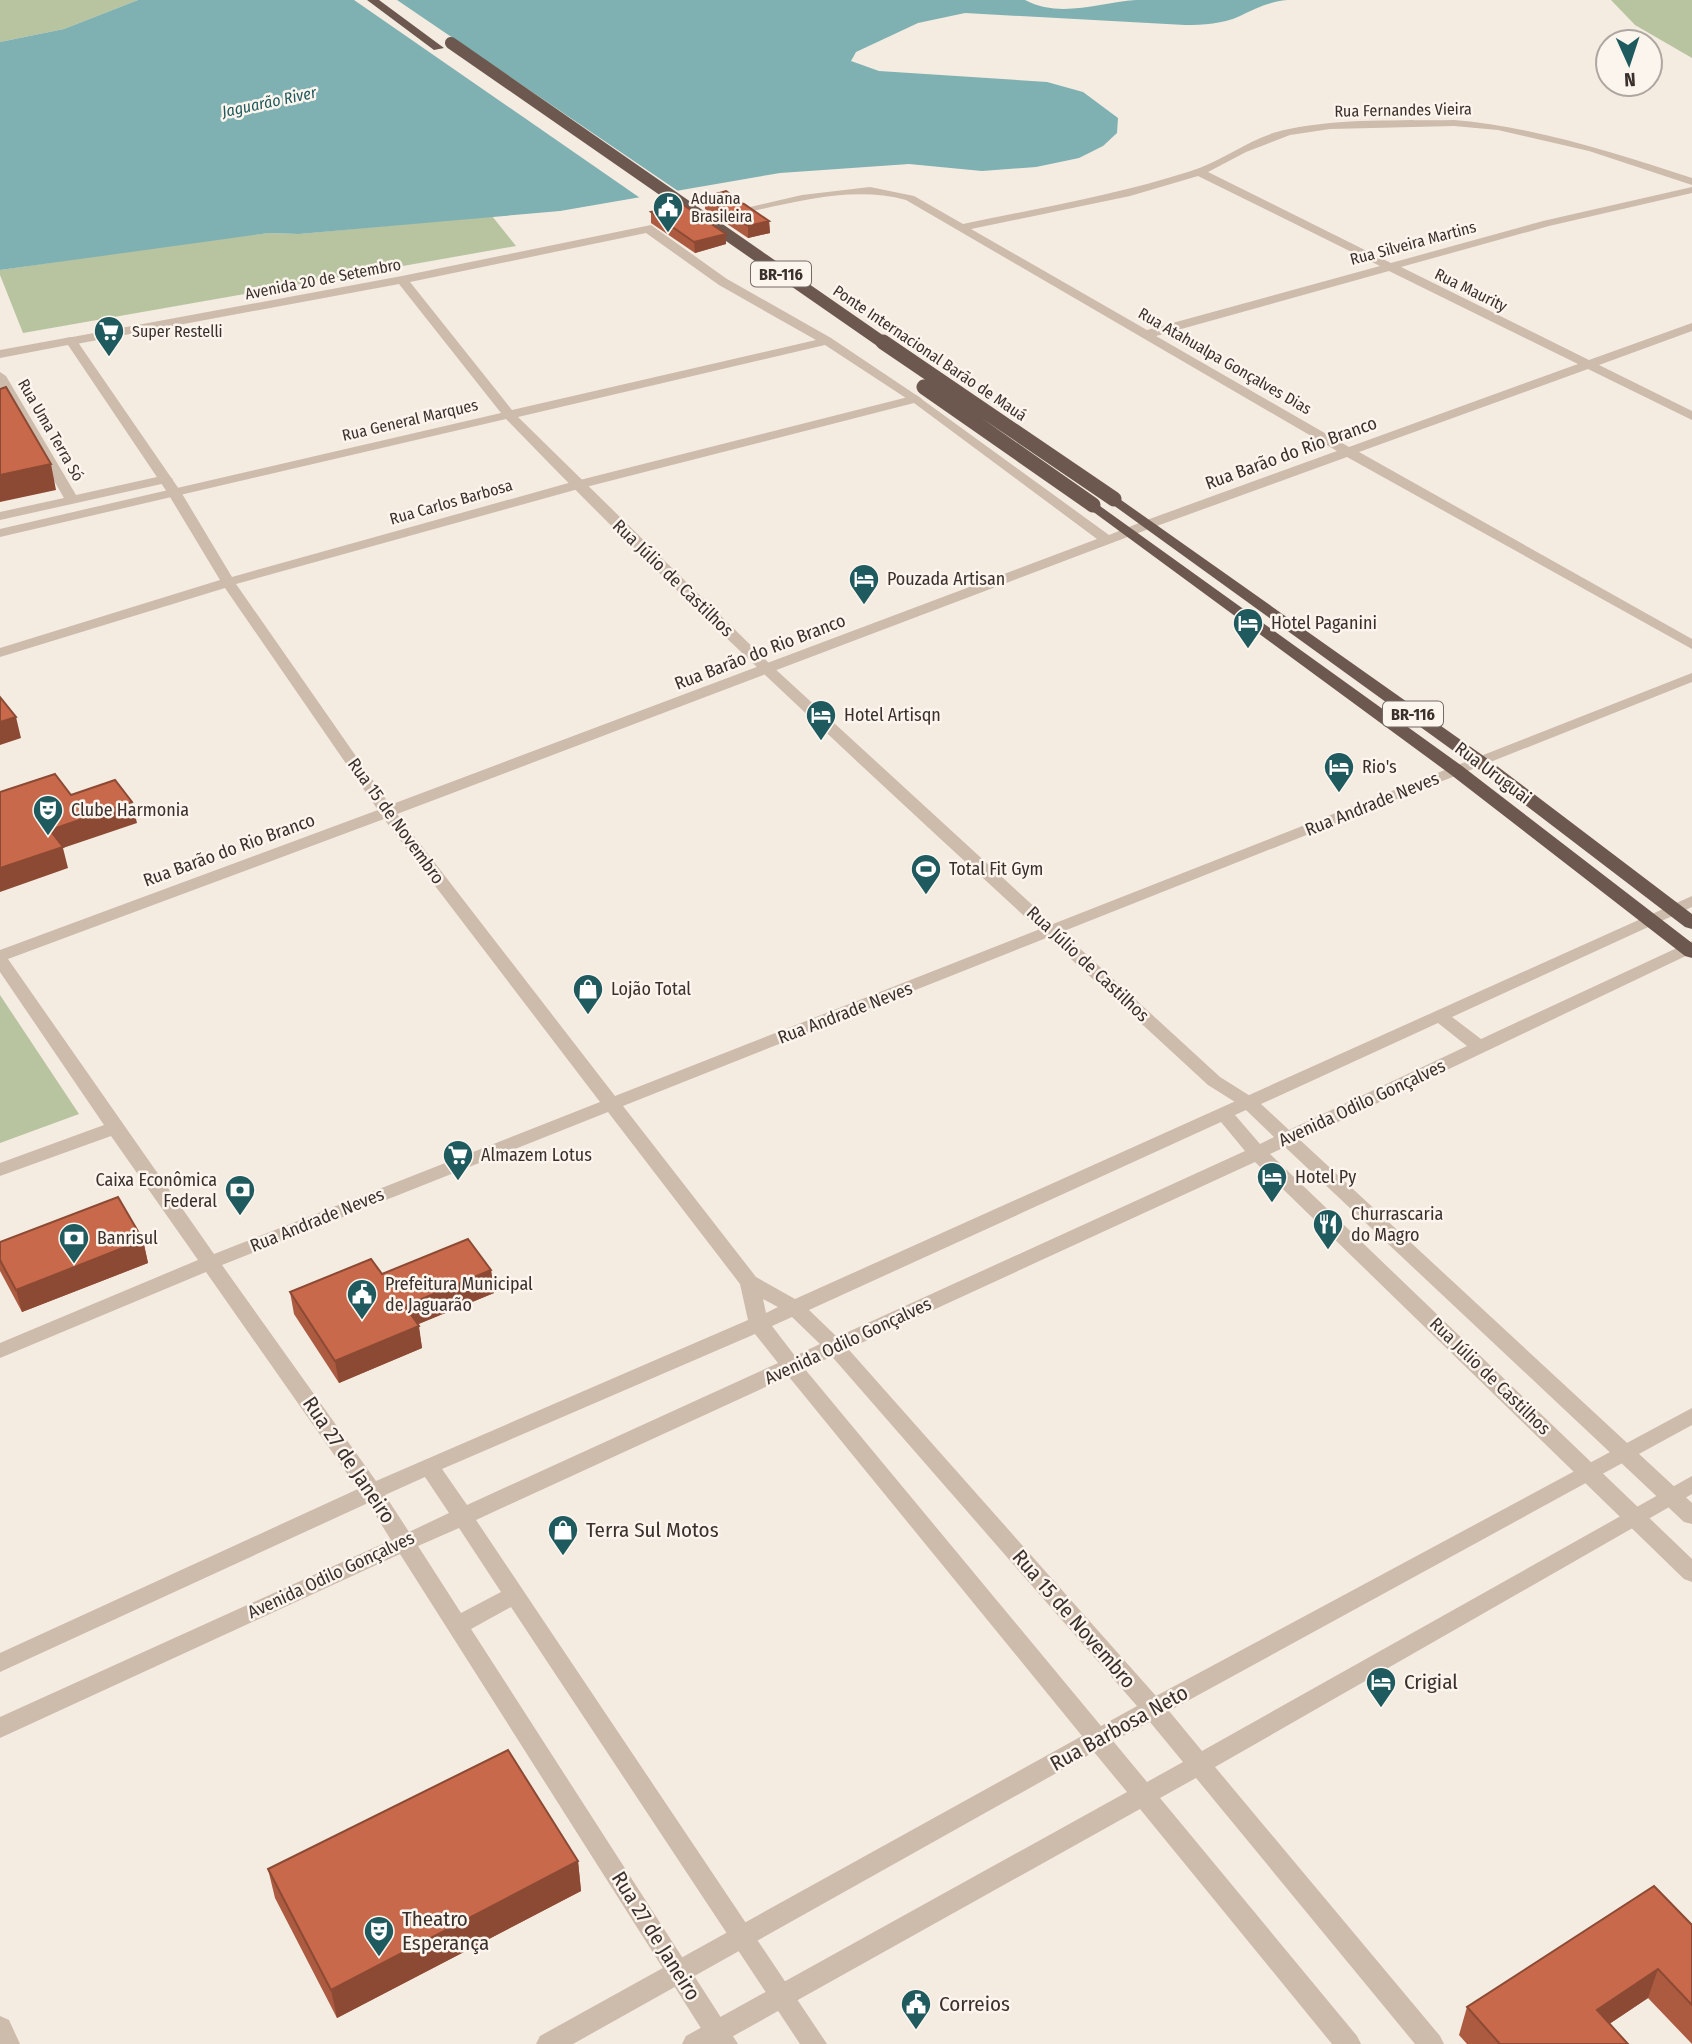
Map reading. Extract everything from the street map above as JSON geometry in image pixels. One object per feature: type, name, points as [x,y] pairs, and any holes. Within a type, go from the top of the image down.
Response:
[{"type":"highway","points":[[372,0],[445,45]]},
{"type":"highway","points":[[389,0],[445,45]]},
{"type":"highway","name":"Ponte Internacional Barão de Mauá","points":[[445,45],[1149,524]]},
{"type":"highway","name":"Ponte Internacional Barão de Mauá","points":[[445,45],[1130,531]]},
{"type":"highway","name":"Rua Uruguai","points":[[1149,524],[1683,905],[1692,923]]},
{"type":"highway","name":"Rua Uruguai","points":[[1130,531],[1456,770],[1690,949]]},
{"type":"street","name":"Rua Fernandes Vieira","points":[[961,228],[1083,204],[1199,172],[1242,150],[1288,132],[1330,126],[1454,123],[1498,127],[1592,149],[1692,182]]},
{"type":"street","name":"Rua Maurity","points":[[1199,172],[1692,416]]},
{"type":"street","name":"Rua Silveira Martins","points":[[1144,335],[1547,223],[1692,190]]},
{"type":"street","name":"Rua Atahualpa Gonçalves Dias","points":[[739,211],[851,192],[879,191],[909,198],[1350,453],[1692,645]]},
{"type":"street","name":"Avenida 20 de Setembro","points":[[0,354],[402,280],[650,228],[723,282],[827,341]]},
{"type":"street","name":"Rua Júlio de Castilhos","points":[[402,280],[509,415],[577,485],[768,670],[1214,1081],[1249,1103],[1692,1516]]},
{"type":"street","name":"Rua Barão do Rio Branco","points":[[0,957],[768,670],[1130,531],[1692,327]]},
{"type":"street","name":"Rua 15 de Novembro","points":[[71,341],[170,486],[228,582],[387,812],[749,1282],[760,1324],[792,1367],[1349,2044]]},
{"type":"street","points":[[827,341],[916,399],[1107,540]]},
{"type":"street","name":"Rua General Marques","points":[[0,533],[170,486],[509,415],[827,341]]},
{"type":"street","name":"Rua Uma Terra Só","points":[[0,376],[72,500]]},
{"type":"street","name":"Rua Carlos Barbosa","points":[[0,653],[228,582],[577,485],[916,399]]},
{"type":"street","points":[[0,405],[17,402]]},
{"type":"street","points":[[0,516],[72,500],[170,486]]},
{"type":"street","name":"Rua Andrade Neves","points":[[0,1352],[212,1262],[1692,677]]},
{"type":"street","points":[[0,1663],[429,1466],[760,1324],[1683,905]]},
{"type":"street","name":"Avenida Odilo Gonçalves","points":[[0,1728],[1257,1153],[1690,949]]},
{"type":"street","name":"Rua 27 de Janeiro","points":[[0,957],[115,1128],[372,1492],[721,2038]]},
{"type":"street","points":[[1440,1016],[1479,1047]]},
{"type":"street","name":"Rua Júlio de Castilhos","points":[[1214,1081],[1224,1114],[1257,1153],[1692,1573]]},
{"type":"street","points":[[0,1170],[115,1128]]},
{"type":"street","name":"Rua 15 de Novembro","points":[[749,1282],[795,1308],[835,1347],[1153,1709],[1430,2044]]},
{"type":"street","name":"Rua Barbosa Neto","points":[[549,2044],[1099,1738],[1692,1416]]},
{"type":"street","points":[[429,1466],[814,2044]]},
{"type":"street","points":[[695,2044],[721,2038],[781,1994],[1198,1765],[1692,1484]]},
{"type":"street","points":[[457,1626],[515,1595]]},
{"type":"street","points":[[0,2028],[8,2044]]},
{"type":"green space","points":[[0,0],[138,0],[64,29],[0,42]]},
{"type":"green space","points":[[1611,0],[1692,0],[1692,58],[1664,42],[1664,28],[1640,28]]},
{"type":"green space","points":[[492,216],[516,246],[23,333],[0,275],[0,270],[200,241]]},
{"type":"green space","points":[[0,995],[79,1114],[0,1143]]},
{"type":"water","name":"Jaguarão River","points":[[138,0],[1025,0],[1039,6],[1066,9],[1136,0],[1287,0],[1262,6],[1227,21],[1199,25],[965,13],[918,23],[856,52],[851,61],[879,71],[1047,82],[1083,92],[1118,118],[1117,133],[1103,146],[1079,158],[1036,167],[982,171],[909,164],[780,173],[560,211],[299,234],[269,233],[0,270],[0,42],[64,29]]},
{"type":"pier","points":[[354,0],[397,0],[681,193],[643,200]]},
{"type":"building","points":[[726,191],[733,196],[730,198],[732,201],[744,204],[769,221],[748,226],[705,197]]},
{"type":"building","points":[[682,204],[726,234],[694,242],[651,212]]},
{"type":"building","points":[[6,387],[51,464],[0,475],[0,389]]},
{"type":"building","points":[[0,697],[16,717],[0,722]]},
{"type":"building","points":[[55,774],[71,795],[115,780],[132,802],[50,830],[63,847],[0,868],[0,792]]},
{"type":"building","points":[[118,1197],[143,1240],[16,1290],[0,1260],[0,1242]]},
{"type":"building","points":[[468,1239],[491,1270],[405,1306],[419,1326],[335,1361],[290,1292],[371,1259],[382,1274]]},
{"type":"building","name":"Theatro Esperança","points":[[508,1750],[578,1861],[331,1990],[268,1869]]},
{"type":"building","points":[[1654,1886],[1692,1925],[1692,2005],[1658,1969],[1597,2010],[1628,2044],[1500,2044],[1467,2007]]},
{"type":"place","name":"Aduana Brasileira","points":[[668,234]]},
{"type":"place","name":"Super Restelli","points":[[109,358]]},
{"type":"place","name":"Pouzada Artisan","points":[[864,606]]},
{"type":"place","name":"Hotel Paganini","points":[[1248,650]]},
{"type":"place","name":"Hotel Artisqn","points":[[821,742]]},
{"type":"place","name":"Rio's","points":[[1339,794]]},
{"type":"place","name":"Clube Harmonia","points":[[48,837]]},
{"type":"place","name":"Total Fit Gym","points":[[926,896]]},
{"type":"place","name":"Lojão Total","points":[[588,1016]]},
{"type":"place","name":"Almazem Lotus","points":[[458,1182]]},
{"type":"place","name":"Hotel Py","points":[[1272,1204]]},
{"type":"place","name":"Caixa Econômica Federal","points":[[240,1217]]},
{"type":"place","name":"Churrascaria do Magro","points":[[1328,1251]]},
{"type":"place","name":"Banrisul","points":[[74,1265]]},
{"type":"place","name":"Prefeitura Municipal de Jaguarão","points":[[362,1321]]},
{"type":"place","name":"Terra Sul Motos","points":[[563,1557]]},
{"type":"place","name":"Crigial","points":[[1381,1709]]},
{"type":"place","name":"Theatro Esperança","points":[[379,1958]]},
{"type":"place","name":"Correios","points":[[916,2031]]}]
